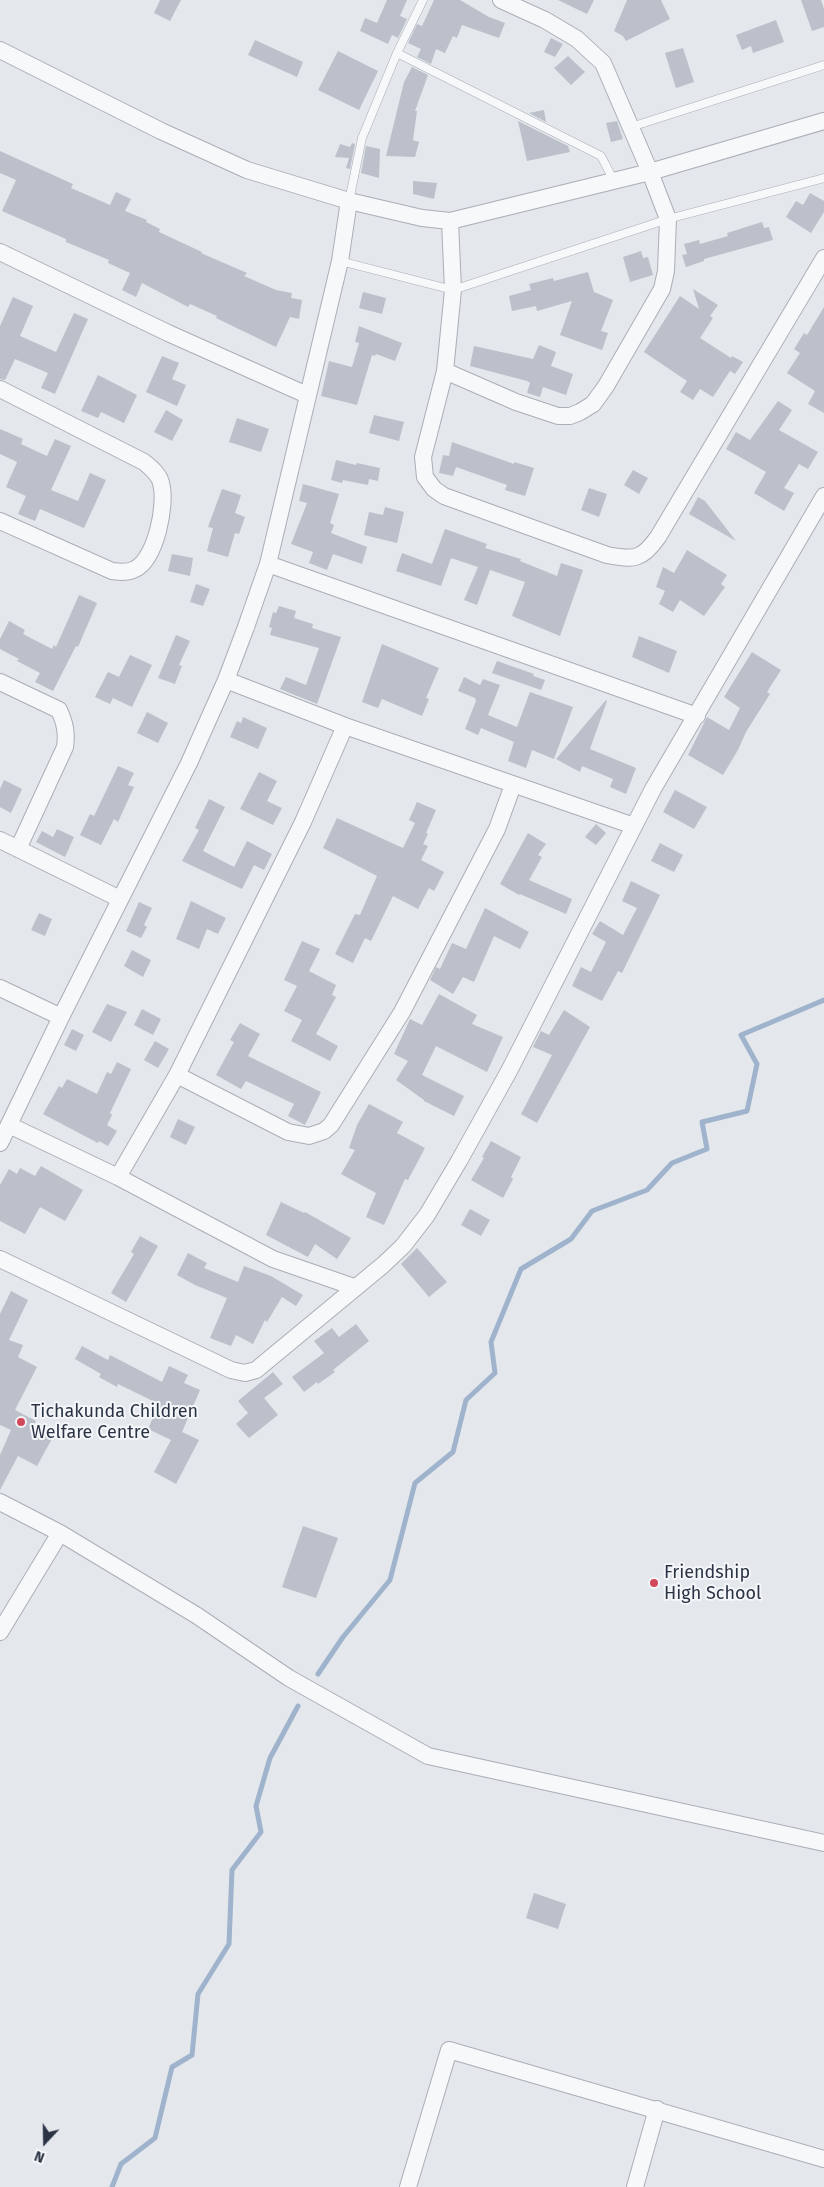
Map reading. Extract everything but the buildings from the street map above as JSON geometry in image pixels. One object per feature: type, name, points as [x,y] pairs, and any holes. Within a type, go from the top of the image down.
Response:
[{"type":"street","points":[[445,371],[516,402],[558,416],[570,416],[593,404],[606,386],[662,289],[666,270],[668,219],[603,63],[577,39],[545,20],[501,0]]},
{"type":"street","points":[[0,50],[161,131],[247,170],[349,202],[422,218],[450,221],[650,172],[824,121]]},
{"type":"street","points":[[0,1143],[60,1017],[189,764],[226,680],[268,564],[340,262],[349,202]]},
{"type":"street","points":[[450,221],[453,290],[445,371],[423,457],[425,477],[434,489],[444,496],[608,556],[626,558],[639,557],[648,550],[658,537],[824,258]]},
{"type":"street","points":[[0,252],[168,333],[307,395]]},
{"type":"street","points":[[0,389],[144,462],[157,475],[161,483],[163,498],[160,521],[149,554],[143,564],[135,570],[124,572],[112,571],[0,521]]},
{"type":"street","points":[[0,1259],[231,1370],[245,1373],[256,1370],[354,1287],[383,1265],[402,1246],[427,1215],[459,1161],[510,1071],[652,790],[824,496]]},
{"type":"street","points":[[268,564],[697,716]]},
{"type":"street","points":[[226,680],[345,726],[513,786],[634,826]]},
{"type":"street","points":[[0,682],[59,710],[65,724],[67,737],[65,746],[18,849]]},
{"type":"street","points":[[118,1177],[177,1075],[303,822],[345,726]]},
{"type":"street","points":[[177,1075],[288,1132],[309,1136],[324,1131],[330,1125],[402,1012],[497,829],[513,786]]},
{"type":"street","points":[[0,840],[120,899]]},
{"type":"street","points":[[0,988],[60,1017]]},
{"type":"street","points":[[9,1125],[118,1177],[273,1259],[354,1287]]},
{"type":"street","points":[[0,1502],[60,1533],[196,1615],[290,1678],[428,1756],[824,1844]]},
{"type":"street","points":[[0,1632],[60,1533]]},
{"type":"street","points":[[408,2187],[449,2050],[824,2159]]},
{"type":"street","points":[[635,2187],[657,2109]]},
{"type":"lane","points":[[349,202],[362,138],[397,53],[423,0]]},
{"type":"lane","points":[[397,53],[601,156],[614,181]]},
{"type":"lane","points":[[631,127],[824,65]]},
{"type":"lane","points":[[340,262],[453,290],[668,219],[824,178]]},
{"type":"waterway","points":[[318,1674],[343,1637],[390,1580],[415,1483],[453,1452],[466,1400],[495,1373],[491,1342],[521,1269],[571,1239],[592,1211],[647,1190],[672,1163],[707,1149],[702,1122],[747,1111],[757,1064],[741,1035],[824,1000]]},
{"type":"waterway","points":[[112,2187],[121,2164],[155,2138],[172,2067],[192,2055],[198,1994],[229,1944],[232,1870],[261,1832],[256,1806],[270,1758],[298,1706]]},
{"type":"place","name":"Tichakunda Children Welfare Centre","points":[[21,1422]]},
{"type":"place","name":"Friendship High School","points":[[654,1583]]}]
